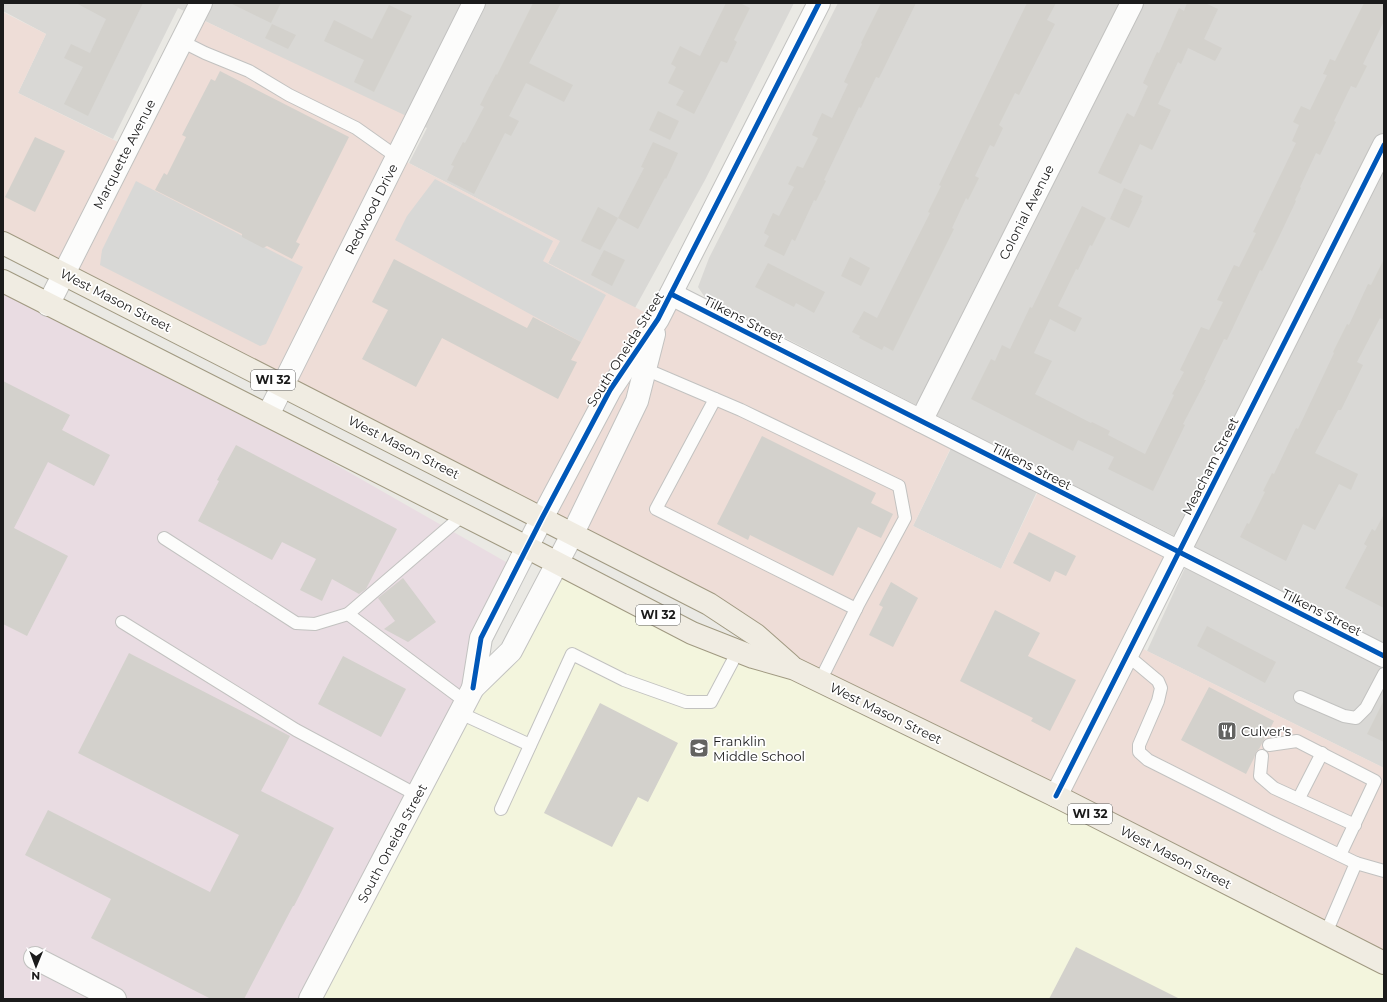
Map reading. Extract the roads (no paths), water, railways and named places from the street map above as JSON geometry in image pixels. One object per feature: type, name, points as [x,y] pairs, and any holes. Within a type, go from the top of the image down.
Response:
[{"type":"main road","name":"West Mason Street","points":[[3,243],[573,533],[709,604],[756,635],[777,652],[794,669]]},
{"type":"main road","name":"West Mason Street","points":[[3,281],[527,547],[692,633],[738,651],[794,669],[820,681],[1056,796],[1384,963]]},
{"type":"street","name":"Marquette Avenue","points":[[48,305],[201,3]]},
{"type":"street","name":"Redwood Drive","points":[[268,415],[474,3]]},
{"type":"street","name":"South Oneida Street","points":[[310,999],[466,701],[481,638],[527,547],[610,390],[658,319],[819,3]]},
{"type":"street","name":"Colonial Avenue","points":[[921,421],[1132,3]]},
{"type":"street","name":"Meacham Street","points":[[1056,796],[1384,145]]},
{"type":"street","name":"Tilkens Street","points":[[671,294],[1384,656]]},
{"type":"street","name":"South Oneida Street","points":[[466,701],[511,651],[573,533],[637,402],[658,319]]},
{"type":"street","points":[[35,958],[115,999]]},
{"type":"lane","points":[[181,41],[249,72],[289,95],[356,128],[397,157]]},
{"type":"lane","points":[[645,369],[715,399],[899,486],[905,518],[856,609],[820,681]]},
{"type":"lane","points":[[715,399],[656,509],[856,609]]},
{"type":"lane","points":[[164,538],[296,622],[315,624],[348,614],[463,515]]},
{"type":"lane","points":[[348,614],[466,701],[530,745]]},
{"type":"lane","points":[[122,622],[296,730],[417,795]]},
{"type":"lane","points":[[501,809],[572,654],[624,680],[686,702],[711,702],[738,651]]},
{"type":"lane","points":[[1127,655],[1158,681],[1161,688],[1158,701],[1139,745],[1139,752],[1148,760],[1262,818],[1356,863],[1384,871]]},
{"type":"lane","points":[[1300,697],[1344,716],[1356,718],[1366,708],[1384,674]]},
{"type":"lane","points":[[1269,744],[1297,741],[1375,781],[1340,855]]},
{"type":"lane","points":[[1299,798],[1322,753]]},
{"type":"lane","points":[[1262,756],[1260,776],[1274,788],[1299,798],[1355,825]]},
{"type":"lane","points":[[1326,933],[1356,863]]},
{"type":"place","name":"Culver's","points":[[1227,731]]},
{"type":"place","name":"Franklin Middle School","points":[[699,748]]}]
